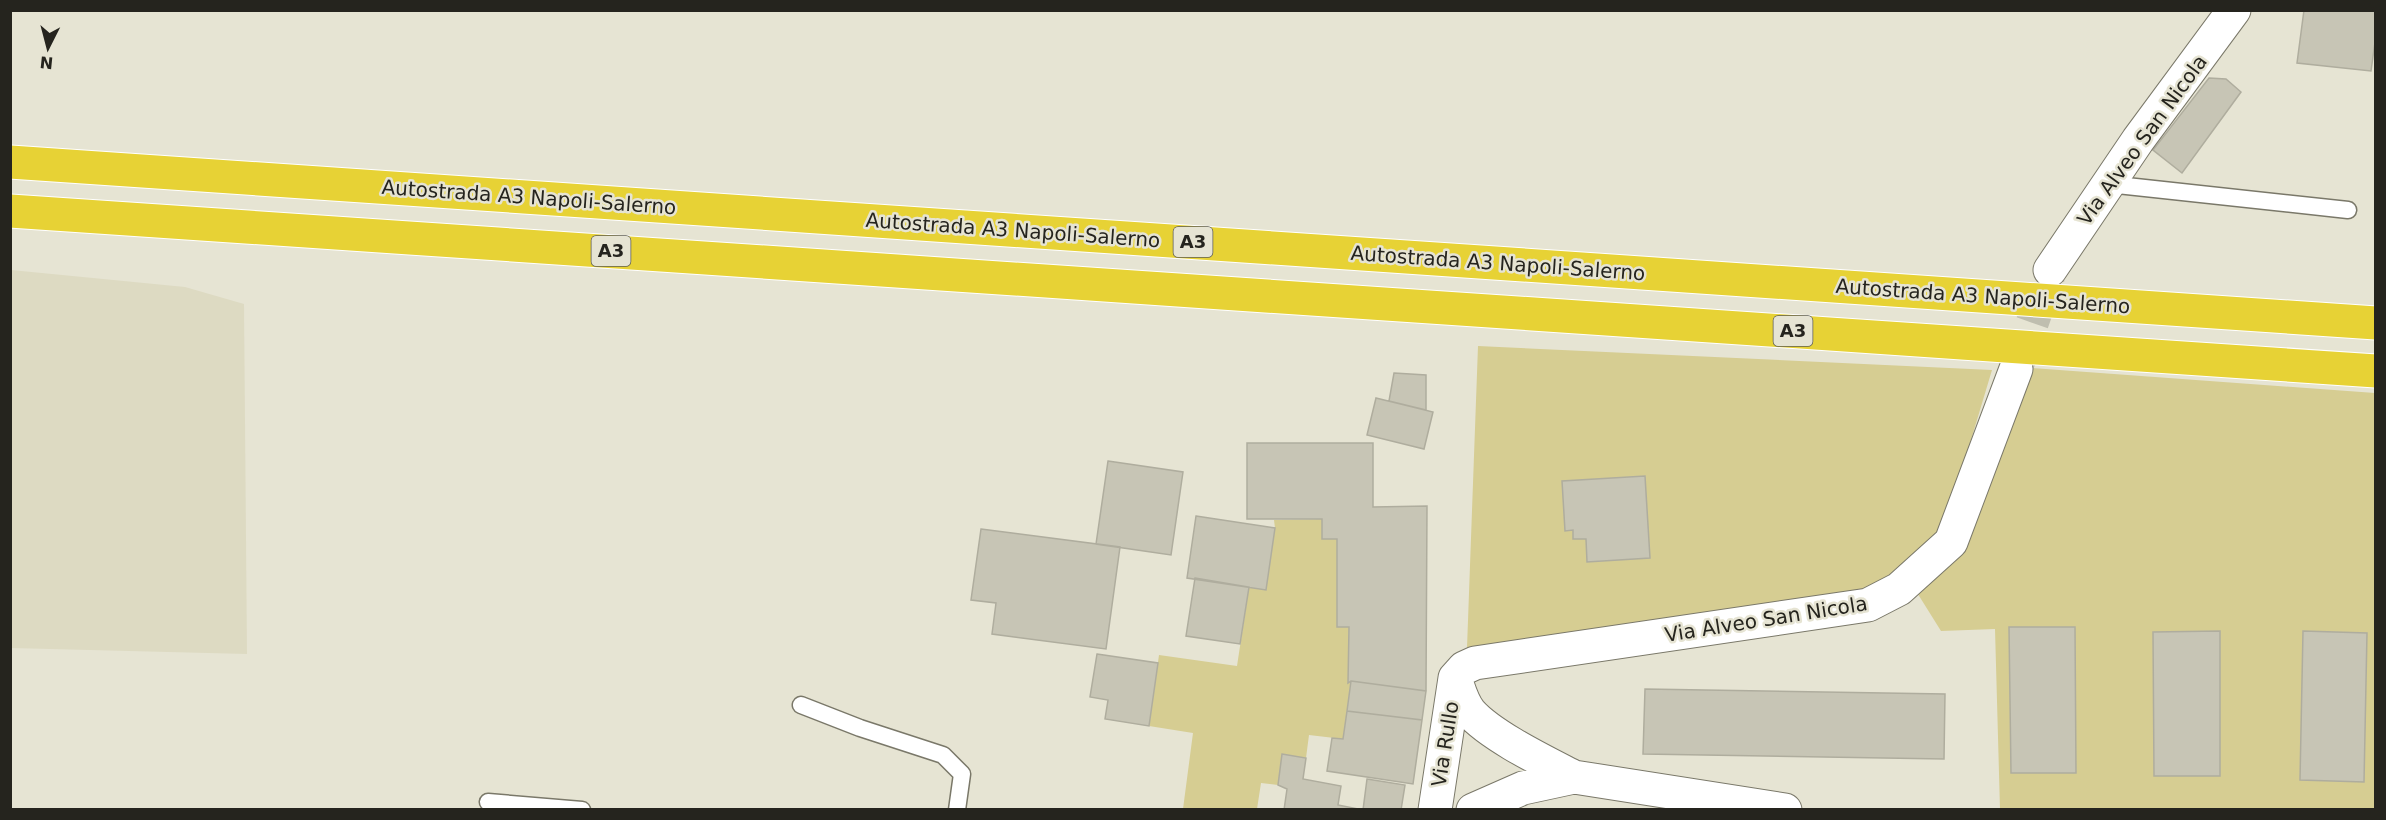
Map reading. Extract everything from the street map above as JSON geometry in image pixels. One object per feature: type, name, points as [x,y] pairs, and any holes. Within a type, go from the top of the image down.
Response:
[{"type":"highway","name":"Autostrada A3 Napoli-Salerno","points":[[10,162],[2376,323]]},
{"type":"highway","name":"A3","points":[[10,211],[2376,371]]},
{"type":"street","name":"Via Alveo San Nicola","points":[[2050,270],[2138,140],[2234,10]]},
{"type":"street","name":"Via Alveo San Nicola","points":[[1455,678],[1464,668],[1475,663],[1868,605],[1899,589],[1952,543],[2016,369]]},
{"type":"street","points":[[1455,678],[1462,698],[1471,712],[1505,738],[1574,777],[1785,810]]},
{"type":"street","name":"Via Rullo","points":[[1435,810],[1455,678]]},
{"type":"street","points":[[1473,810],[1523,788],[1574,777]]},
{"type":"lane","points":[[2108,184],[2348,210]]},
{"type":"lane","points":[[801,705],[860,728],[943,755],[962,774],[957,810]]},
{"type":"lane","points":[[488,802],[582,810]]},
{"type":"shaded area","points":[[11,270],[185,287],[244,304],[247,654],[11,648]]},
{"type":"shaded area","points":[[1478,346],[1992,370],[1943,533],[1892,580],[1865,594],[1457,659],[1467,648]]},
{"type":"shaded area","points":[[2032,368],[2375,393],[2375,809],[2000,809],[1995,629],[1941,631],[1916,591],[1964,547]]},
{"type":"shaded area","points":[[1322,519],[1322,539],[1337,539],[1337,627],[1349,627],[1348,680],[1351,681],[1343,739],[1309,735],[1306,758],[1282,755],[1278,785],[1261,783],[1257,809],[1183,809],[1193,733],[1149,726],[1159,655],[1237,666],[1249,587],[1266,589],[1275,528],[1274,520]]},
{"type":"building","points":[[2304,10],[2376,10],[2376,35],[2371,71],[2297,63]]},
{"type":"building","points":[[2209,78],[2226,79],[2241,92],[2182,173],[2153,150]]},
{"type":"building","points":[[1394,373],[1426,375],[1426,410],[1389,401]]},
{"type":"building","points":[[1376,398],[1433,412],[1424,449],[1367,435]]},
{"type":"building","points":[[1247,443],[1373,443],[1373,507],[1427,506],[1426,691],[1351,681],[1348,683],[1349,627],[1337,627],[1337,539],[1322,539],[1322,519],[1247,519]]},
{"type":"building","points":[[1108,461],[1183,472],[1171,555],[1096,544]]},
{"type":"building","points":[[1645,476],[1650,558],[1587,562],[1586,539],[1573,539],[1573,530],[1565,531],[1562,481]]},
{"type":"building","points":[[1196,516],[1275,528],[1266,590],[1187,578]]},
{"type":"building","points":[[981,529],[1120,547],[1106,649],[992,634],[996,603],[971,600]]},
{"type":"building","points":[[1195,578],[1249,587],[1240,644],[1186,636]]},
{"type":"building","points":[[2009,627],[2075,627],[2076,773],[2011,773]]},
{"type":"building","points":[[2220,631],[2220,776],[2154,776],[2153,632]]},
{"type":"building","points":[[2303,631],[2367,633],[2364,782],[2300,780]]},
{"type":"building","points":[[1097,654],[1158,663],[1149,726],[1105,719],[1108,700],[1090,697]]},
{"type":"building","points":[[1351,681],[1426,691],[1422,720],[1347,711]]},
{"type":"building","points":[[1645,689],[1945,694],[1944,759],[1643,754]]},
{"type":"building","points":[[1347,711],[1422,720],[1413,784],[1327,771],[1332,738],[1343,739]]},
{"type":"building","points":[[1282,754],[1306,758],[1303,779],[1341,786],[1338,805],[1363,810],[1284,810],[1287,789],[1278,785]]},
{"type":"building","points":[[1367,779],[1405,785],[1401,810],[1363,810]]},
{"type":"tunnel","points":[[2016,369],[2049,275]]}]
